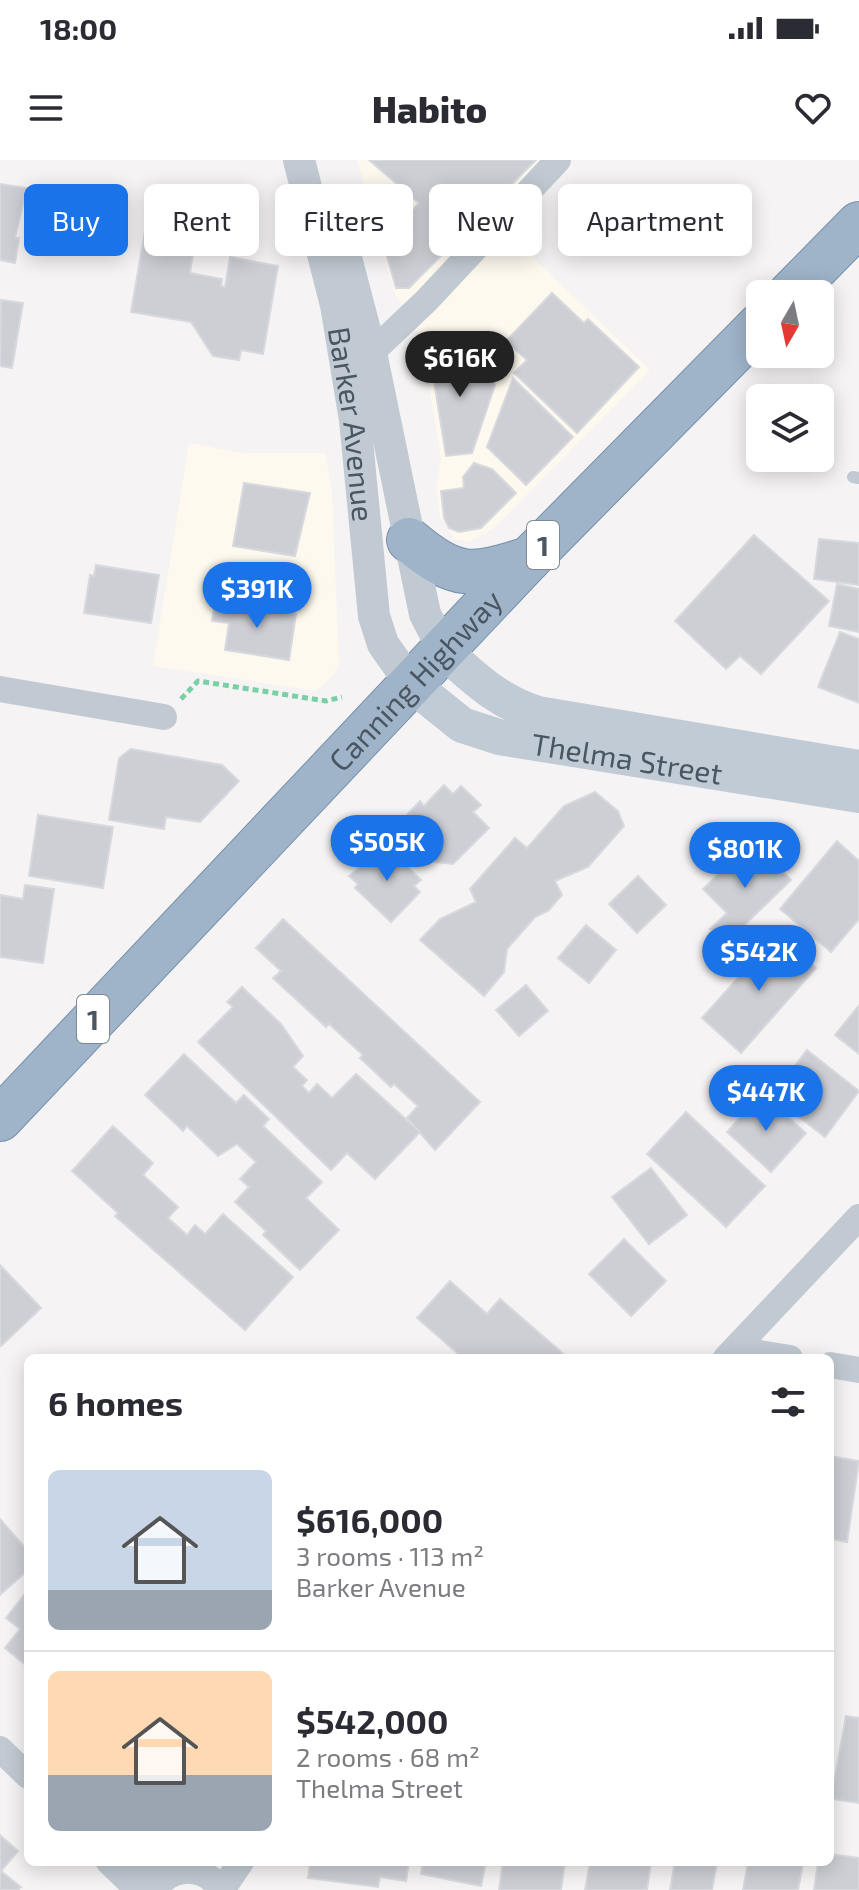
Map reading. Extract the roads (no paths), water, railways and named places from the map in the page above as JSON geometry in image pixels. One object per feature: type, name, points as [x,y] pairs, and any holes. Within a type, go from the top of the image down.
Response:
[{"type":"highway","points":[[804,280],[859,224]]},
{"type":"highway","name":"Canning Highway","points":[[2,1114],[529,559],[746,339]]},
{"type":"highway","points":[[409,540],[439,565],[461,572],[489,571],[529,559]]},
{"type":"main road","name":"Thelma Street","points":[[444,651],[487,691],[510,705],[538,714],[859,768]]},
{"type":"main road","name":"Thelma Street","points":[[411,684],[462,725],[499,737],[859,795]]},
{"type":"street","name":"Barker Avenue","points":[[299,160],[336,305],[361,472],[374,616],[383,644],[411,684]]},
{"type":"street","name":"Barker Avenue","points":[[317,160],[371,353],[425,614],[444,651]]},
{"type":"street","points":[[371,353],[426,301],[558,160]]},
{"type":"street","points":[[361,472],[395,468]]},
{"type":"street","points":[[0,689],[164,717]]},
{"type":"street","points":[[730,1353],[859,1217]]},
{"type":"street","points":[[834,1366],[859,1370]]},
{"type":"street","points":[[0,1749],[24,1772]]},
{"type":"street","points":[[113,1866],[138,1890]]},
{"type":"street","points":[[145,1866],[160,1884],[179,1871],[207,1867],[222,1890],[238,1866]]}]
